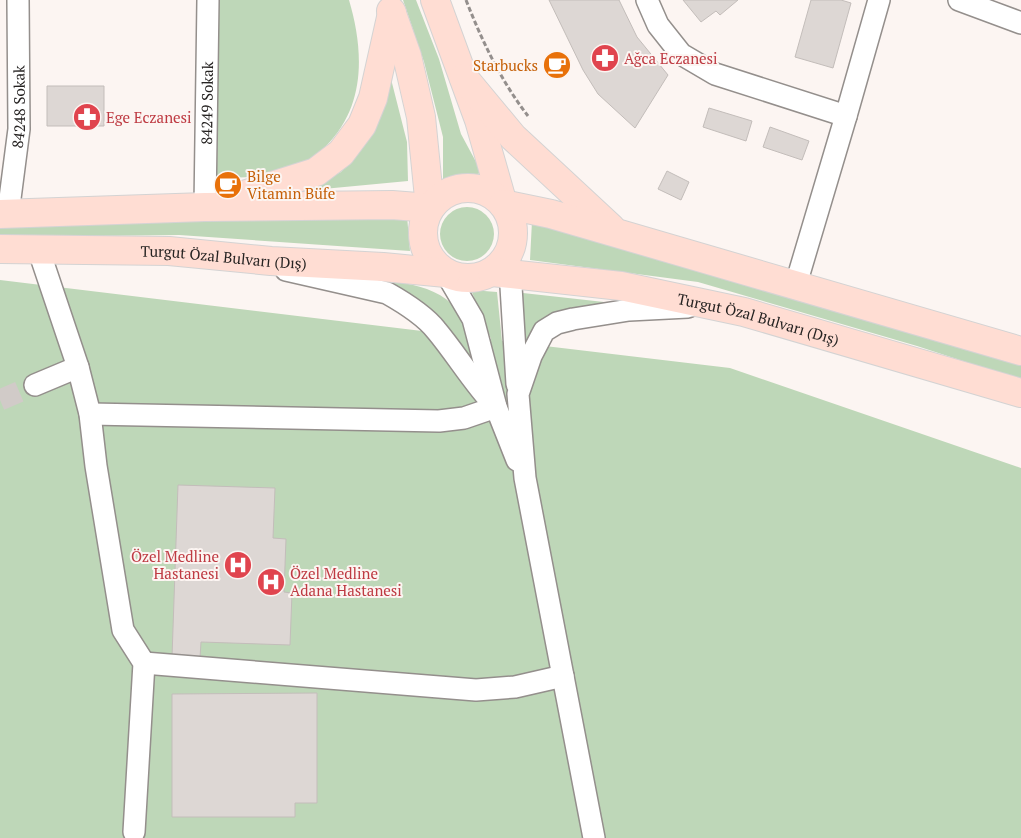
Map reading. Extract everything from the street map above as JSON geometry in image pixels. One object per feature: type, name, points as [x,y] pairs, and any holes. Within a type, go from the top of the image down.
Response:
[{"type":"main road","points":[[435,0],[479,120],[503,204],[511,217],[514,231],[512,245],[503,266],[484,276],[470,279],[454,277],[440,270],[429,258],[423,244],[422,228],[427,213],[436,200],[450,192],[465,188],[480,189],[493,195],[503,204],[542,211],[1021,351]]},
{"type":"main road","points":[[205,207],[316,172],[341,153],[362,125],[373,98],[389,7]]},
{"type":"main road","points":[[389,7],[407,56],[421,117],[430,208]]},
{"type":"main road","points":[[464,78],[513,136],[616,232]]},
{"type":"main road","points":[[4,214],[205,207],[392,205],[430,208]]},
{"type":"main road","name":"Turgut Özal Bulvarı (Dış)","points":[[0,249],[169,251],[271,261],[383,267],[446,273]]},
{"type":"main road","name":"Turgut Özal Bulvarı (Dış)","points":[[503,266],[621,286],[744,312],[1021,394]]},
{"type":"street","name":"84248 Sokak","points":[[4,214],[19,129],[18,0]]},
{"type":"street","name":"84249 Sokak","points":[[205,207],[208,0]]},
{"type":"street","points":[[646,0],[658,25],[682,54],[715,74],[846,116]]},
{"type":"street","points":[[796,284],[879,0]]},
{"type":"street","points":[[959,0],[1021,23]]},
{"type":"street","points":[[38,248],[78,367],[90,414],[96,466],[123,630],[144,663],[134,832]]},
{"type":"street","points":[[271,261],[288,272],[387,292],[400,300],[435,329],[480,390],[496,407]]},
{"type":"street","points":[[503,266],[518,394],[525,478],[594,838]]},
{"type":"street","points":[[446,273],[473,319],[496,407],[525,478]]},
{"type":"street","points":[[518,394],[531,356],[544,330],[557,323],[628,310],[716,306]]},
{"type":"street","points":[[35,385],[78,367]]},
{"type":"street","points":[[90,414],[439,421],[464,418],[496,407]]},
{"type":"street","points":[[144,663],[476,690],[515,687],[563,676]]},
{"type":"path","points":[[466,0],[478,30],[508,88],[530,118],[525,122]]},
{"type":"green space","points":[[218,0],[349,0],[354,19],[359,58],[355,96],[349,113],[339,130],[311,164],[277,174],[217,179]]},
{"type":"green space","points":[[403,0],[416,0],[439,59],[461,134],[482,173],[443,181],[443,137],[424,62]]},
{"type":"green space","points":[[391,79],[407,142],[408,181],[302,191],[341,172],[373,131]]},
{"type":"green space","points":[[462,207],[472,207],[482,211],[490,219],[494,234],[490,249],[482,257],[472,261],[462,261],[452,257],[444,249],[440,239],[440,229],[444,219],[452,211]]},
{"type":"green space","points":[[407,216],[410,251],[179,235],[0,237],[0,227]]},
{"type":"green space","points":[[532,221],[1021,365],[1021,380],[917,346],[698,282],[530,260]]},
{"type":"green space","points":[[353,277],[412,285],[440,295],[452,304],[460,315],[470,337],[491,339],[471,290],[497,292],[502,341],[523,343],[523,293],[631,305],[528,344],[730,368],[1021,468],[1021,838],[0,838],[0,280],[447,334]]},
{"type":"building","points":[[549,0],[619,0],[637,37],[668,75],[635,128],[598,94],[583,70]]},
{"type":"building","points":[[683,0],[738,0],[720,15],[716,11],[701,22]]},
{"type":"building","points":[[811,0],[841,0],[851,3],[833,68],[795,57]]},
{"type":"building","points":[[47,86],[104,86],[104,126],[47,126]]},
{"type":"building","points":[[709,108],[752,121],[746,141],[703,127]]},
{"type":"building","points":[[770,127],[809,141],[802,160],[763,147]]},
{"type":"building","points":[[667,171],[689,182],[681,200],[658,189]]},
{"type":"building","points":[[178,485],[275,488],[273,538],[286,539],[284,592],[292,593],[290,645],[201,642],[200,658],[172,657]]},
{"type":"building","points":[[317,693],[317,803],[295,803],[295,817],[172,817],[172,694]]},
{"type":"tunnel","points":[[0,400],[35,385]]},
{"type":"place","name":"Ağca Eczanesi","points":[[605,58]]},
{"type":"place","name":"Starbucks","points":[[557,65]]},
{"type":"place","name":"Ege Eczanesi","points":[[87,117]]},
{"type":"place","name":"Bilge Vitamin Büfe","points":[[228,185]]},
{"type":"place","name":"Özel Medline Hastanesi","points":[[238,565]]},
{"type":"place","name":"Özel Medline Adana Hastanesi","points":[[271,582]]}]
